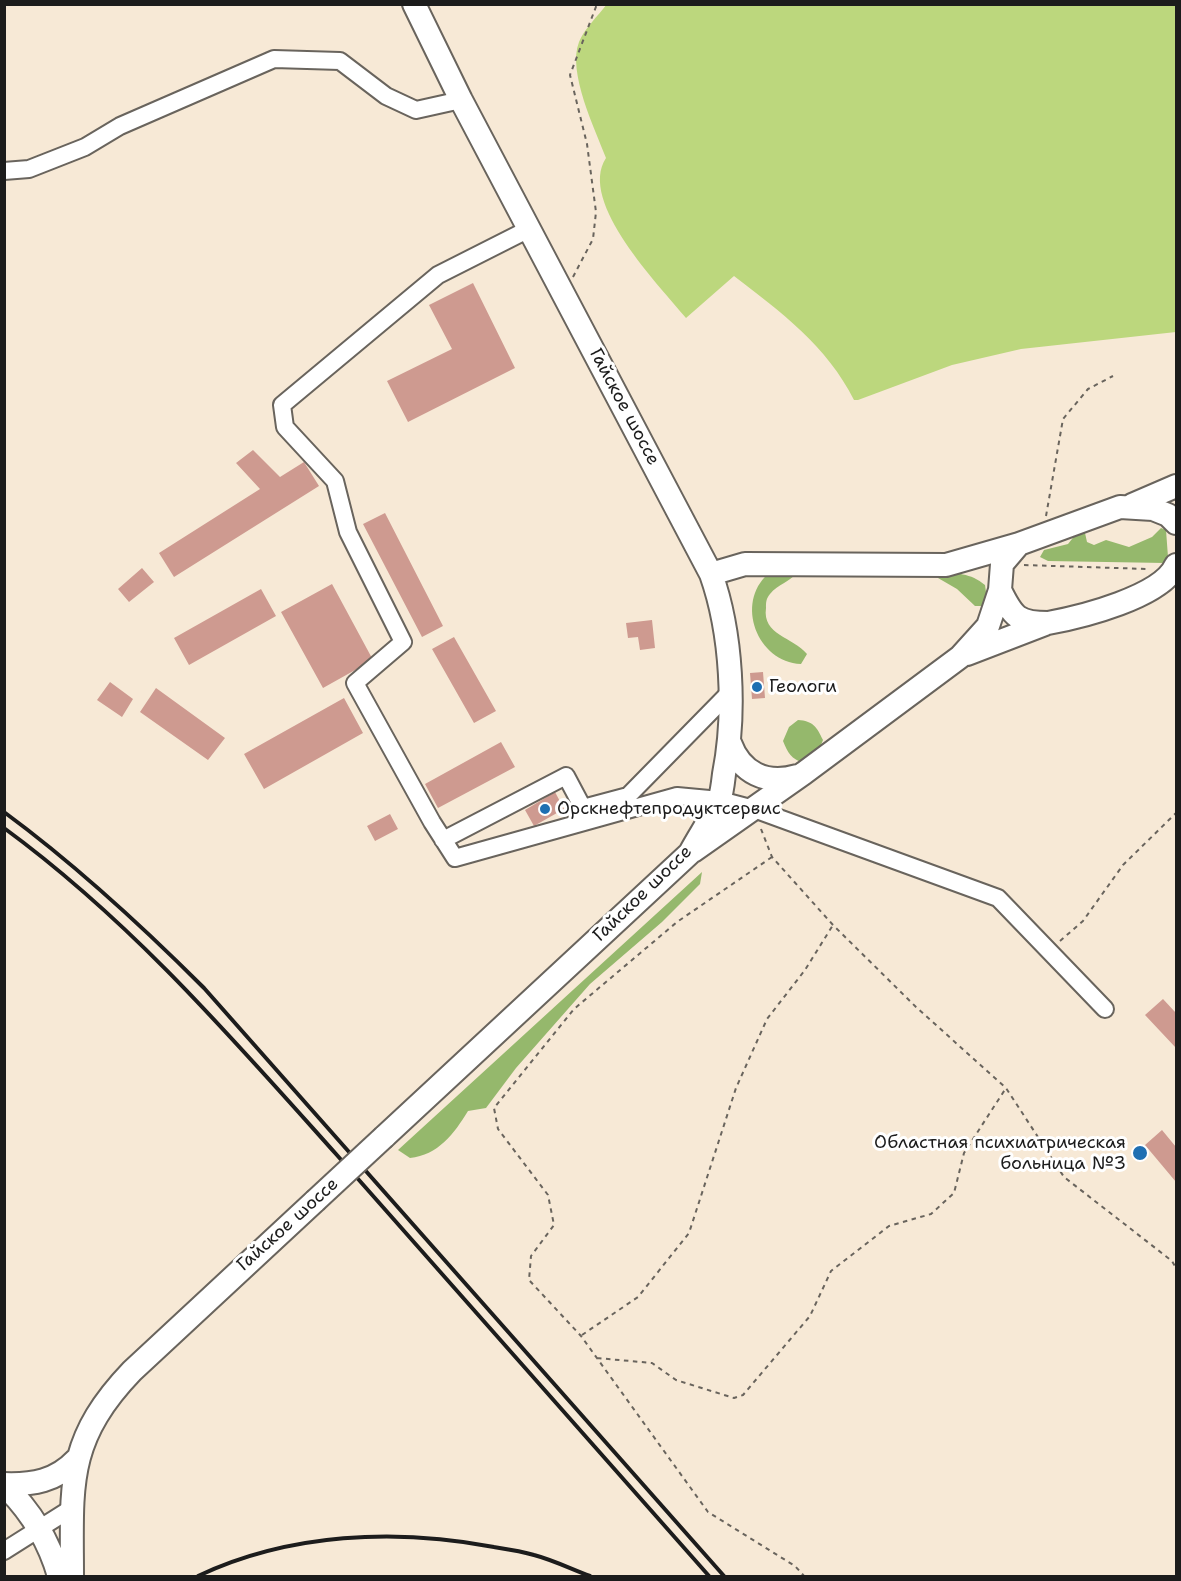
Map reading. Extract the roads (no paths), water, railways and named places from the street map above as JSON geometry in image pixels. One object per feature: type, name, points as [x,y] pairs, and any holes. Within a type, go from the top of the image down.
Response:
[{"type":"main road","name":"Гайское шоссе","points":[[72,1576],[72,1508],[76,1460],[90,1423],[109,1395],[208,1298],[690,853],[720,800],[730,743],[731,691],[717,592],[711,574],[461,100],[414,4]]},
{"type":"main road","points":[[711,574],[745,564],[946,565],[1019,544],[1105,511],[1132,505],[1176,486]]},
{"type":"main road","points":[[1132,505],[1162,512],[1176,523]]},
{"type":"main road","points":[[690,853],[804,774],[960,657],[988,626],[1000,590],[1002,564],[1019,544]]},
{"type":"main road","points":[[960,657],[1048,623],[1112,604],[1152,588],[1176,572]]},
{"type":"main road","points":[[1000,590],[1010,612],[1017,617],[1033,623],[1048,623]]},
{"type":"main road","points":[[730,743],[736,759],[758,776],[771,780],[804,774]]},
{"type":"main road","points":[[4,1485],[26,1485],[48,1480],[64,1472],[76,1460]]},
{"type":"main road","points":[[4,1485],[20,1500],[39,1528],[59,1576]]},
{"type":"lane","points":[[4,171],[29,169],[85,147],[120,126],[274,59],[340,61],[386,96],[416,110],[461,100]]},
{"type":"lane","points":[[529,229],[438,274],[282,405],[285,427],[335,482],[348,532],[403,642],[355,683],[455,858],[630,802],[731,691]]},
{"type":"lane","points":[[443,840],[566,776],[583,808],[677,796],[720,800],[754,809],[998,898],[1050,949],[1105,1009]]},
{"type":"lane","points":[[4,1551],[72,1508]]},
{"type":"railway","points":[[4,812],[107,896],[204,988],[724,1576]]},
{"type":"railway","points":[[4,828],[95,902],[179,982],[219,1024],[709,1576]]},
{"type":"railway","points":[[198,1576],[269,1551],[343,1538],[381,1536],[419,1537],[514,1550],[548,1559],[590,1576]]},
{"type":"place","name":"Геологи","points":[[757,687]]},
{"type":"place","name":"Орскнефтепродуктсервис","points":[[545,809]]},
{"type":"place","name":"Областная психиатрическая больница №3","points":[[1140,1153]]}]
